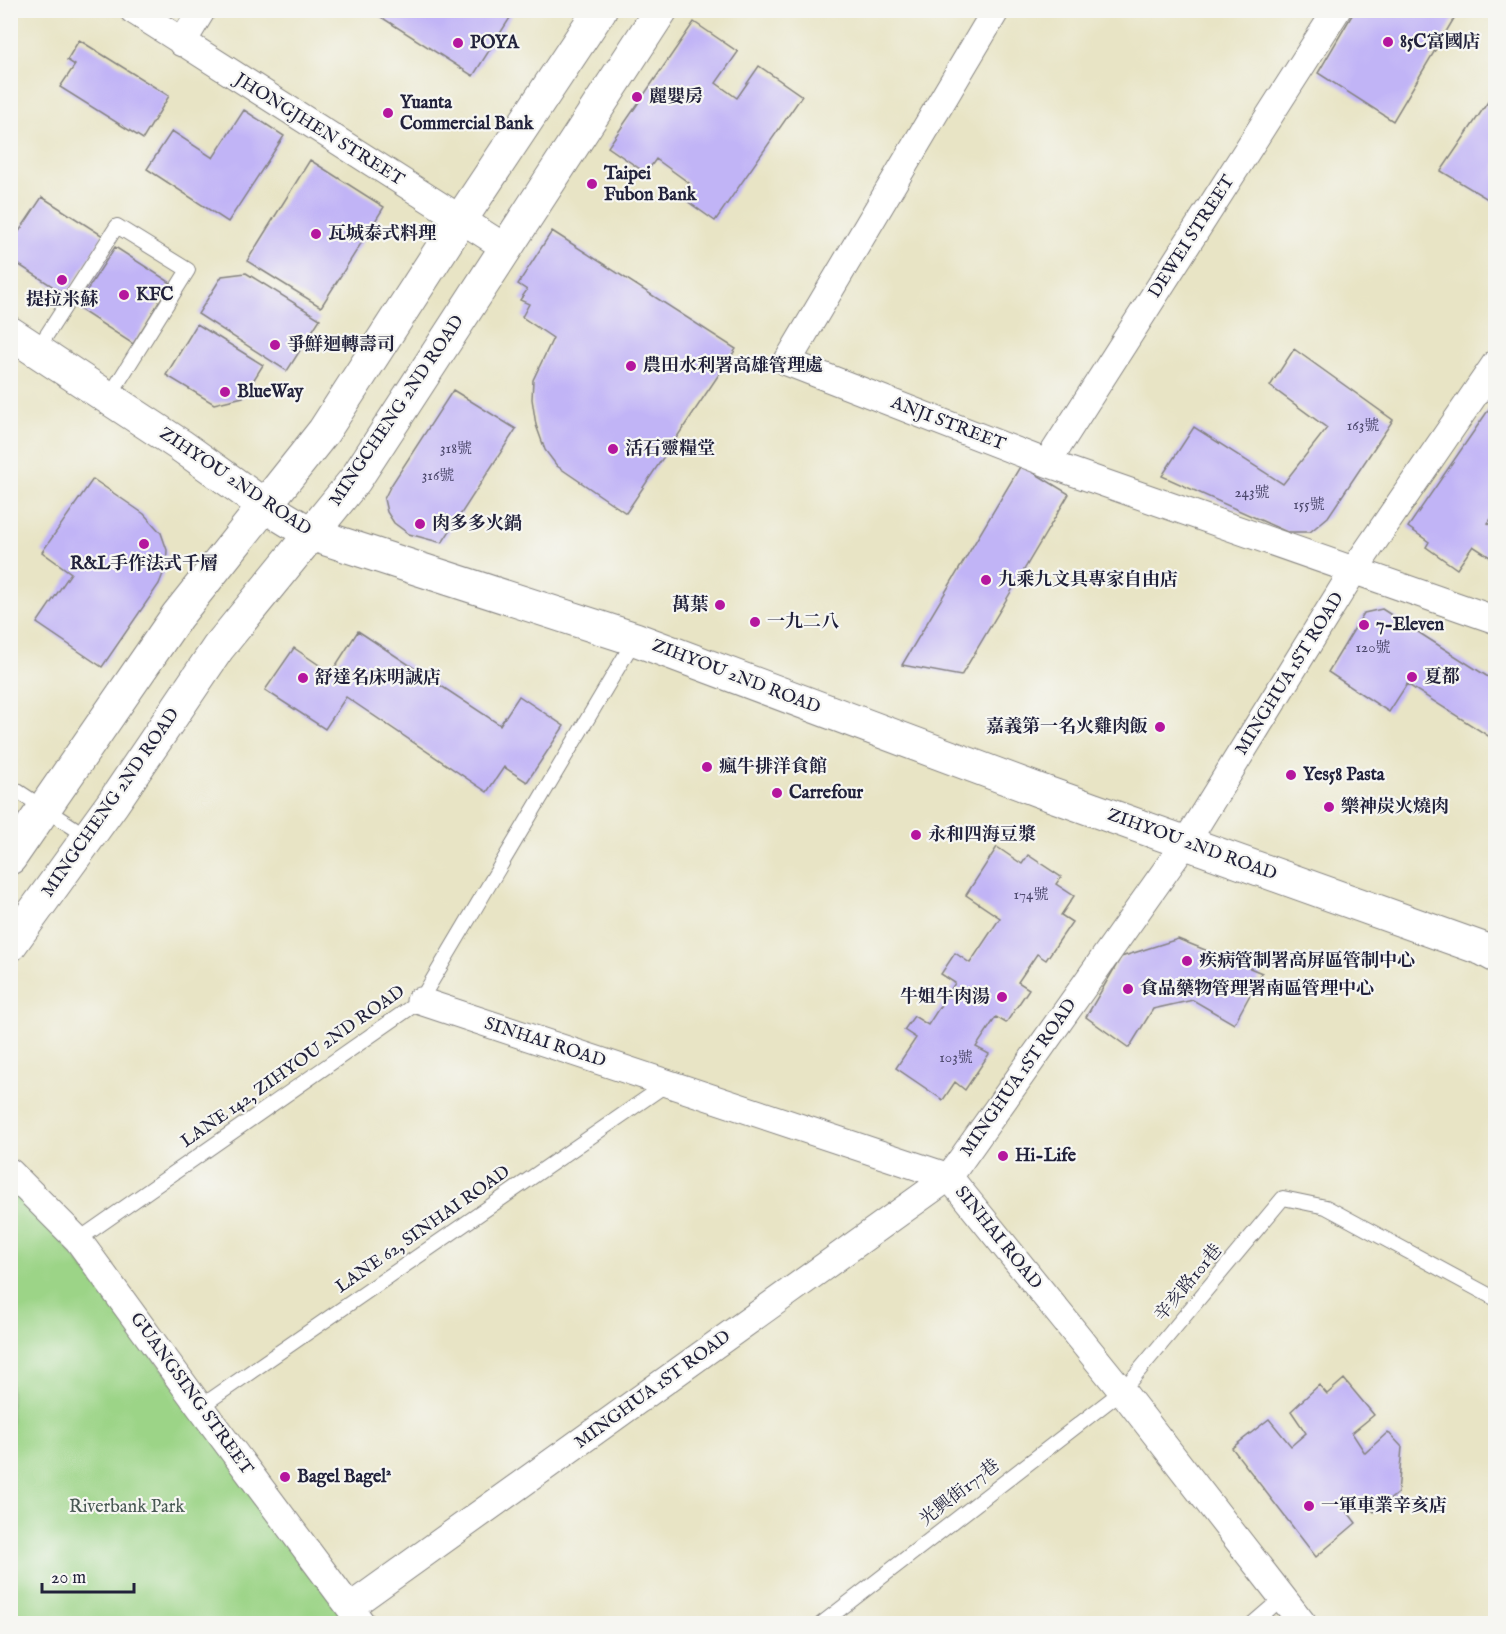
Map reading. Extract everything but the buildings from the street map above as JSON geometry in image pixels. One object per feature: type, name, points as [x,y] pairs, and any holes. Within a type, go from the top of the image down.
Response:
[{"type":"street","name":"JHONGJHEN STREET","points":[[133,10],[506,248]]},
{"type":"street","points":[[182,43],[202,10]]},
{"type":"street","points":[[10,858],[177,616],[324,431],[600,10]]},
{"type":"street","name":"MINGCHENG 2ND ROAD","points":[[10,945],[88,837],[218,648],[355,480],[661,10]]},
{"type":"street","name":"ANJI STREET","points":[[996,10],[787,362],[1047,463],[1496,620]]},
{"type":"street","name":"DEWEI STREET","points":[[1047,463],[1337,10]]},
{"type":"street","name":"ZIHYOU 2ND ROAD","points":[[24,341],[180,445],[265,506],[311,534],[635,639],[1048,794],[1483,949],[1496,956]]},
{"type":"street","name":"MINGHUA 1ST ROAD","points":[[356,1615],[950,1177],[1186,842],[1354,570],[1496,363]]},
{"type":"street","name":"SINHAI ROAD","points":[[420,1001],[950,1177],[1122,1391],[1303,1623]]},
{"type":"street","name":"GUANGSING STREET","points":[[10,1172],[78,1240],[356,1615]]},
{"type":"lane","points":[[24,341],[117,226],[188,270],[109,397]]},
{"type":"lane","name":"LANE 142, ZIHYOU 2ND ROAD","points":[[78,1240],[420,1001],[635,639]]},
{"type":"lane","points":[[10,786],[88,837]]},
{"type":"lane","name":"LANE 62, SINHAI ROAD","points":[[200,1407],[667,1083]]},
{"type":"lane","name":"辛亥路101巷","points":[[1122,1391],[1283,1198],[1326,1207],[1496,1299]]},
{"type":"lane","name":"光興街177巷","points":[[821,1623],[1122,1391]]},
{"type":"lane","points":[[1252,1623],[1282,1598]]},
{"type":"green space","name":"Riverbank Park","points":[[10,1174],[362,1623],[11,1623]]},
{"type":"place","name":"85C富國店","points":[[1388,42]]},
{"type":"place","name":"POYA","points":[[458,43]]},
{"type":"place","name":"麗嬰房","points":[[637,97]]},
{"type":"place","name":"Yuanta Commercial Bank","points":[[388,113]]},
{"type":"place","name":"Taipei Fubon Bank","points":[[592,184]]},
{"type":"place","name":"瓦城泰式料理","points":[[316,234]]},
{"type":"place","name":"提拉米蘇","points":[[62,280]]},
{"type":"place","name":"KFC","points":[[124,295]]},
{"type":"place","name":"爭鮮迴轉壽司","points":[[275,345]]},
{"type":"place","name":"農田水利署高雄管理處","points":[[631,366]]},
{"type":"place","name":"BlueWay","points":[[225,392]]},
{"type":"place","name":"活石靈糧堂","points":[[613,449]]},
{"type":"place","name":"肉多多火鍋","points":[[420,524]]},
{"type":"place","name":"R&L手作法式千層","points":[[144,544]]},
{"type":"place","name":"九乘九文具專家自由店","points":[[986,580]]},
{"type":"place","name":"萬葉","points":[[720,605]]},
{"type":"place","name":"一九二八","points":[[755,622]]},
{"type":"place","name":"7-Eleven","points":[[1364,625]]},
{"type":"place","name":"夏都","points":[[1412,677]]},
{"type":"place","name":"舒達名床明誠店","points":[[303,678]]},
{"type":"place","name":"嘉義第一名火雞肉飯","points":[[1160,727]]},
{"type":"place","name":"瘋牛排洋食館","points":[[707,767]]},
{"type":"place","name":"Yes58 Pasta","points":[[1291,775]]},
{"type":"place","name":"Carrefour","points":[[777,793]]},
{"type":"place","name":"樂神炭火燒肉","points":[[1329,807]]},
{"type":"place","name":"永和四海豆漿","points":[[916,835]]},
{"type":"place","name":"疾病管制署高屏區管制中心","points":[[1187,961]]},
{"type":"place","name":"食品藥物管理署南區管理中心","points":[[1128,989]]},
{"type":"place","name":"牛姐牛肉湯","points":[[1002,997]]},
{"type":"place","name":"Hi-Life","points":[[1003,1156]]},
{"type":"place","name":"Bagel Bagel²","points":[[285,1477]]},
{"type":"place","name":"一軍車業辛亥店","points":[[1309,1506]]}]
